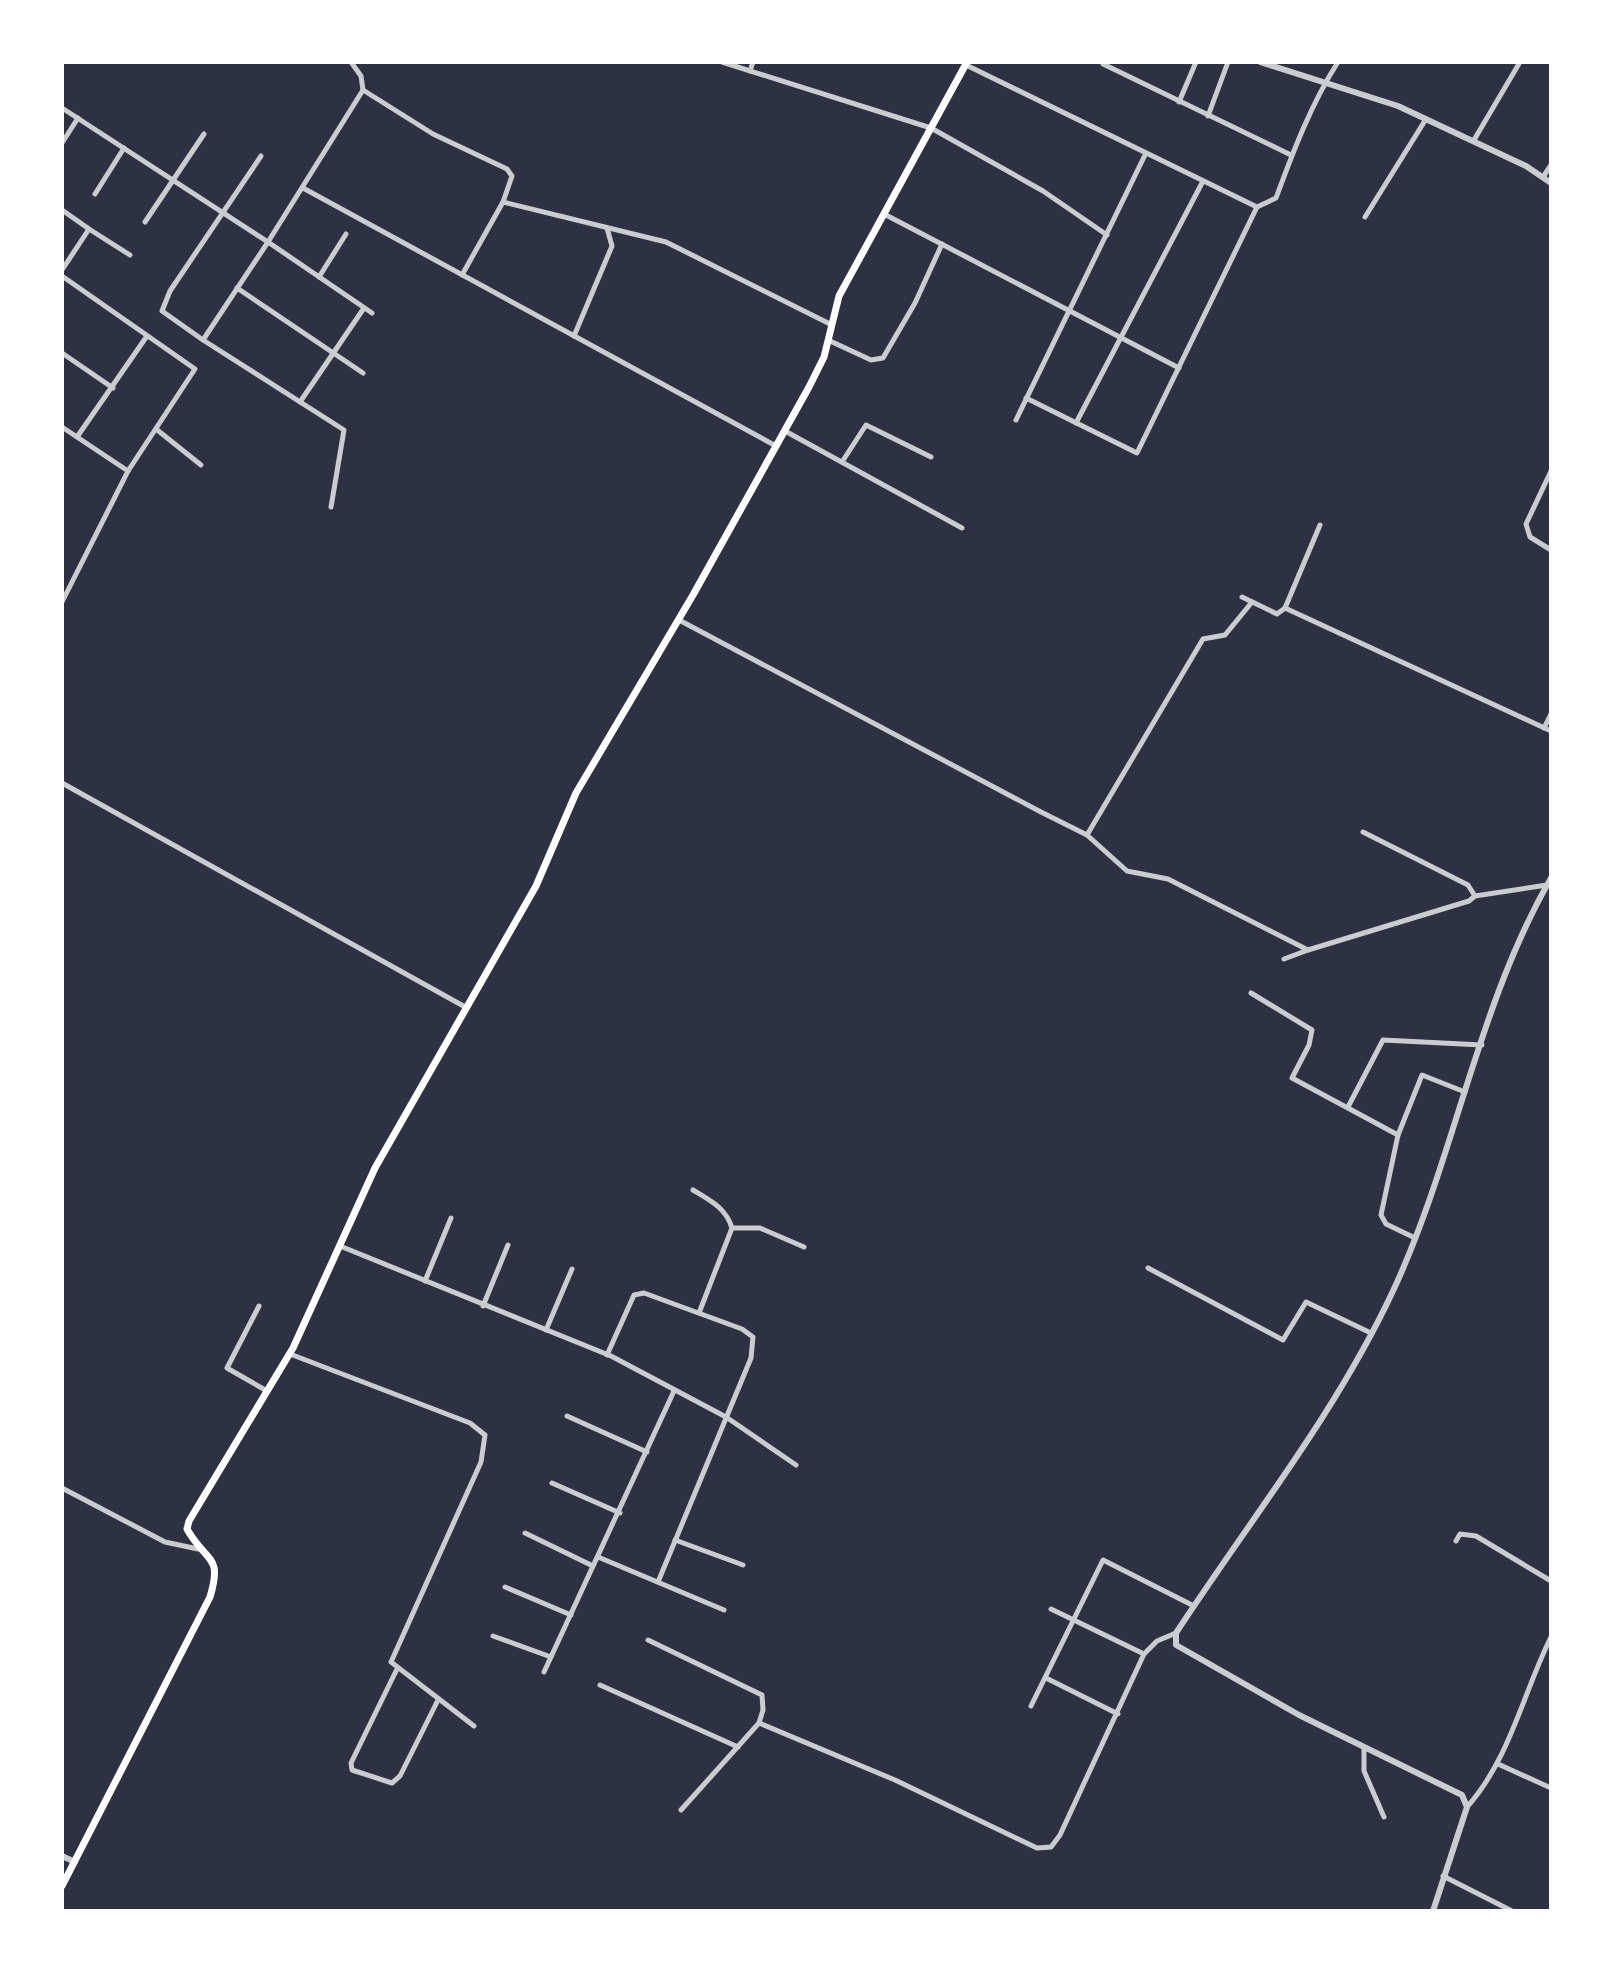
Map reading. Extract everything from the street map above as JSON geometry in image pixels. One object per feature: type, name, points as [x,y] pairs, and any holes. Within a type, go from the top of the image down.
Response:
[{"type":"main road","points":[[62,1886],[210,1597],[217,1568],[214,1561],[198,1549],[187,1529],[189,1521],[290,1354],[375,1168],[536,886],[576,793],[777,447],[824,357],[839,296],[966,64]]},
{"type":"street","points":[[203,340],[363,90],[361,76],[351,62]]},
{"type":"street","points":[[722,62],[931,128],[1043,191],[1107,235]]},
{"type":"street","points":[[750,71],[753,62]]},
{"type":"street","points":[[1179,102],[1196,62]]},
{"type":"street","points":[[1208,116],[1228,62]]},
{"type":"street","points":[[1260,62],[1427,118],[1551,183]]},
{"type":"street","points":[[1026,398],[1137,453],[1257,207],[1276,198],[1291,155],[1324,83],[1338,62]]},
{"type":"street","points":[[1474,140],[1520,62]]},
{"type":"street","points":[[966,64],[1063,110],[1145,155],[1257,207]]},
{"type":"street","points":[[1103,64],[1291,155]]},
{"type":"street","points":[[363,90],[433,134],[507,169],[512,176],[503,202],[462,275]]},
{"type":"street","points":[[62,108],[372,313]]},
{"type":"street","points":[[62,143],[78,118]]},
{"type":"street","points":[[1365,217],[1427,118]]},
{"type":"street","points":[[145,222],[204,134]]},
{"type":"street","points":[[95,194],[124,148]]},
{"type":"street","points":[[1016,420],[1145,155]]},
{"type":"street","points":[[261,156],[170,291],[162,311],[344,430],[331,507]]},
{"type":"street","points":[[1543,177],[1551,165]]},
{"type":"street","points":[[1076,423],[1202,183]]},
{"type":"street","points":[[303,188],[777,447]]},
{"type":"street","points":[[503,202],[666,242],[830,324]]},
{"type":"street","points":[[62,210],[130,255]]},
{"type":"street","points":[[884,214],[1179,368]]},
{"type":"street","points":[[574,336],[612,246],[606,228]]},
{"type":"street","points":[[62,602],[128,471],[195,369],[62,273],[89,229]]},
{"type":"street","points":[[319,277],[346,234]]},
{"type":"street","points":[[827,340],[871,360],[883,358],[915,303],[942,244]]},
{"type":"street","points":[[237,288],[363,373]]},
{"type":"street","points":[[300,402],[364,308]]},
{"type":"street","points":[[77,437],[147,335]]},
{"type":"street","points":[[62,353],[113,388]]},
{"type":"street","points":[[842,462],[866,425],[931,457]]},
{"type":"street","points":[[62,427],[128,471]]},
{"type":"street","points":[[156,429],[201,465]]},
{"type":"street","points":[[785,431],[962,528]]},
{"type":"street","points":[[1551,471],[1526,524],[1530,537],[1551,550]]},
{"type":"street","points":[[1242,597],[1277,614],[1285,608],[1320,525]]},
{"type":"street","points":[[1087,835],[1203,639],[1225,635],[1252,602]]},
{"type":"street","points":[[1285,608],[1548,730],[1551,714]]},
{"type":"street","points":[[679,620],[1087,835],[1127,871],[1168,879],[1308,950]]},
{"type":"street","points":[[62,783],[467,1008]]},
{"type":"street","points":[[1363,832],[1468,885],[1475,896]]},
{"type":"street","points":[[1284,959],[1469,901],[1475,896],[1549,881]]},
{"type":"street","points":[[759,1723],[895,1780],[1037,1848],[1051,1847],[1060,1835],[1144,1654],[1157,1641],[1176,1633],[1284,1477],[1394,1289],[1507,975],[1549,881]]},
{"type":"street","points":[[1251,993],[1312,1030],[1309,1045],[1292,1078],[1398,1135]]},
{"type":"street","points":[[1348,1107],[1383,1040],[1482,1045]]},
{"type":"street","points":[[1413,1237],[1386,1224],[1381,1215],[1398,1135],[1422,1075],[1466,1092]]},
{"type":"street","points":[[693,1190],[719,1206],[729,1217],[732,1228],[699,1313]]},
{"type":"street","points":[[425,1281],[451,1218]]},
{"type":"street","points":[[732,1228],[760,1228],[804,1247]]},
{"type":"street","points":[[483,1306],[508,1245]]},
{"type":"street","points":[[340,1246],[607,1355],[726,1417],[796,1465]]},
{"type":"street","points":[[1148,1268],[1283,1340],[1306,1302],[1371,1333]]},
{"type":"street","points":[[546,1330],[572,1269]]},
{"type":"street","points":[[607,1355],[634,1295],[653,1295],[753,1337],[751,1358],[658,1582]]},
{"type":"street","points":[[259,1306],[227,1368],[267,1391]]},
{"type":"street","points":[[290,1354],[470,1423],[485,1435],[481,1462],[391,1662],[474,1726]]},
{"type":"street","points":[[544,1672],[674,1391]]},
{"type":"street","points":[[567,1416],[647,1452]]},
{"type":"street","points":[[552,1483],[620,1513]]},
{"type":"street","points":[[62,1488],[165,1542],[198,1549]]},
{"type":"street","points":[[525,1533],[593,1566]]},
{"type":"street","points":[[1456,1541],[1460,1534],[1476,1536],[1551,1581]]},
{"type":"street","points":[[675,1540],[743,1565]]},
{"type":"street","points":[[598,1557],[724,1610]]},
{"type":"street","points":[[1031,1706],[1103,1560],[1194,1606]]},
{"type":"street","points":[[505,1587],[571,1615]]},
{"type":"street","points":[[1051,1609],[1144,1654]]},
{"type":"street","points":[[1176,1633],[1176,1645],[1364,1748],[1462,1795],[1467,1807]]},
{"type":"street","points":[[493,1636],[551,1657]]},
{"type":"street","points":[[1433,1911],[1467,1807],[1487,1785],[1498,1764],[1551,1637]]},
{"type":"street","points":[[648,1640],[762,1695],[763,1710],[759,1723],[681,1810]]},
{"type":"street","points":[[397,1668],[351,1763],[352,1770],[392,1783],[400,1776],[438,1700]]},
{"type":"street","points":[[1046,1678],[1118,1714]]},
{"type":"street","points":[[600,1685],[738,1747]]},
{"type":"street","points":[[1364,1748],[1364,1771],[1384,1817]]},
{"type":"street","points":[[1498,1764],[1551,1788]]},
{"type":"street","points":[[62,1856],[75,1862]]},
{"type":"street","points":[[1443,1876],[1512,1911]]}]
